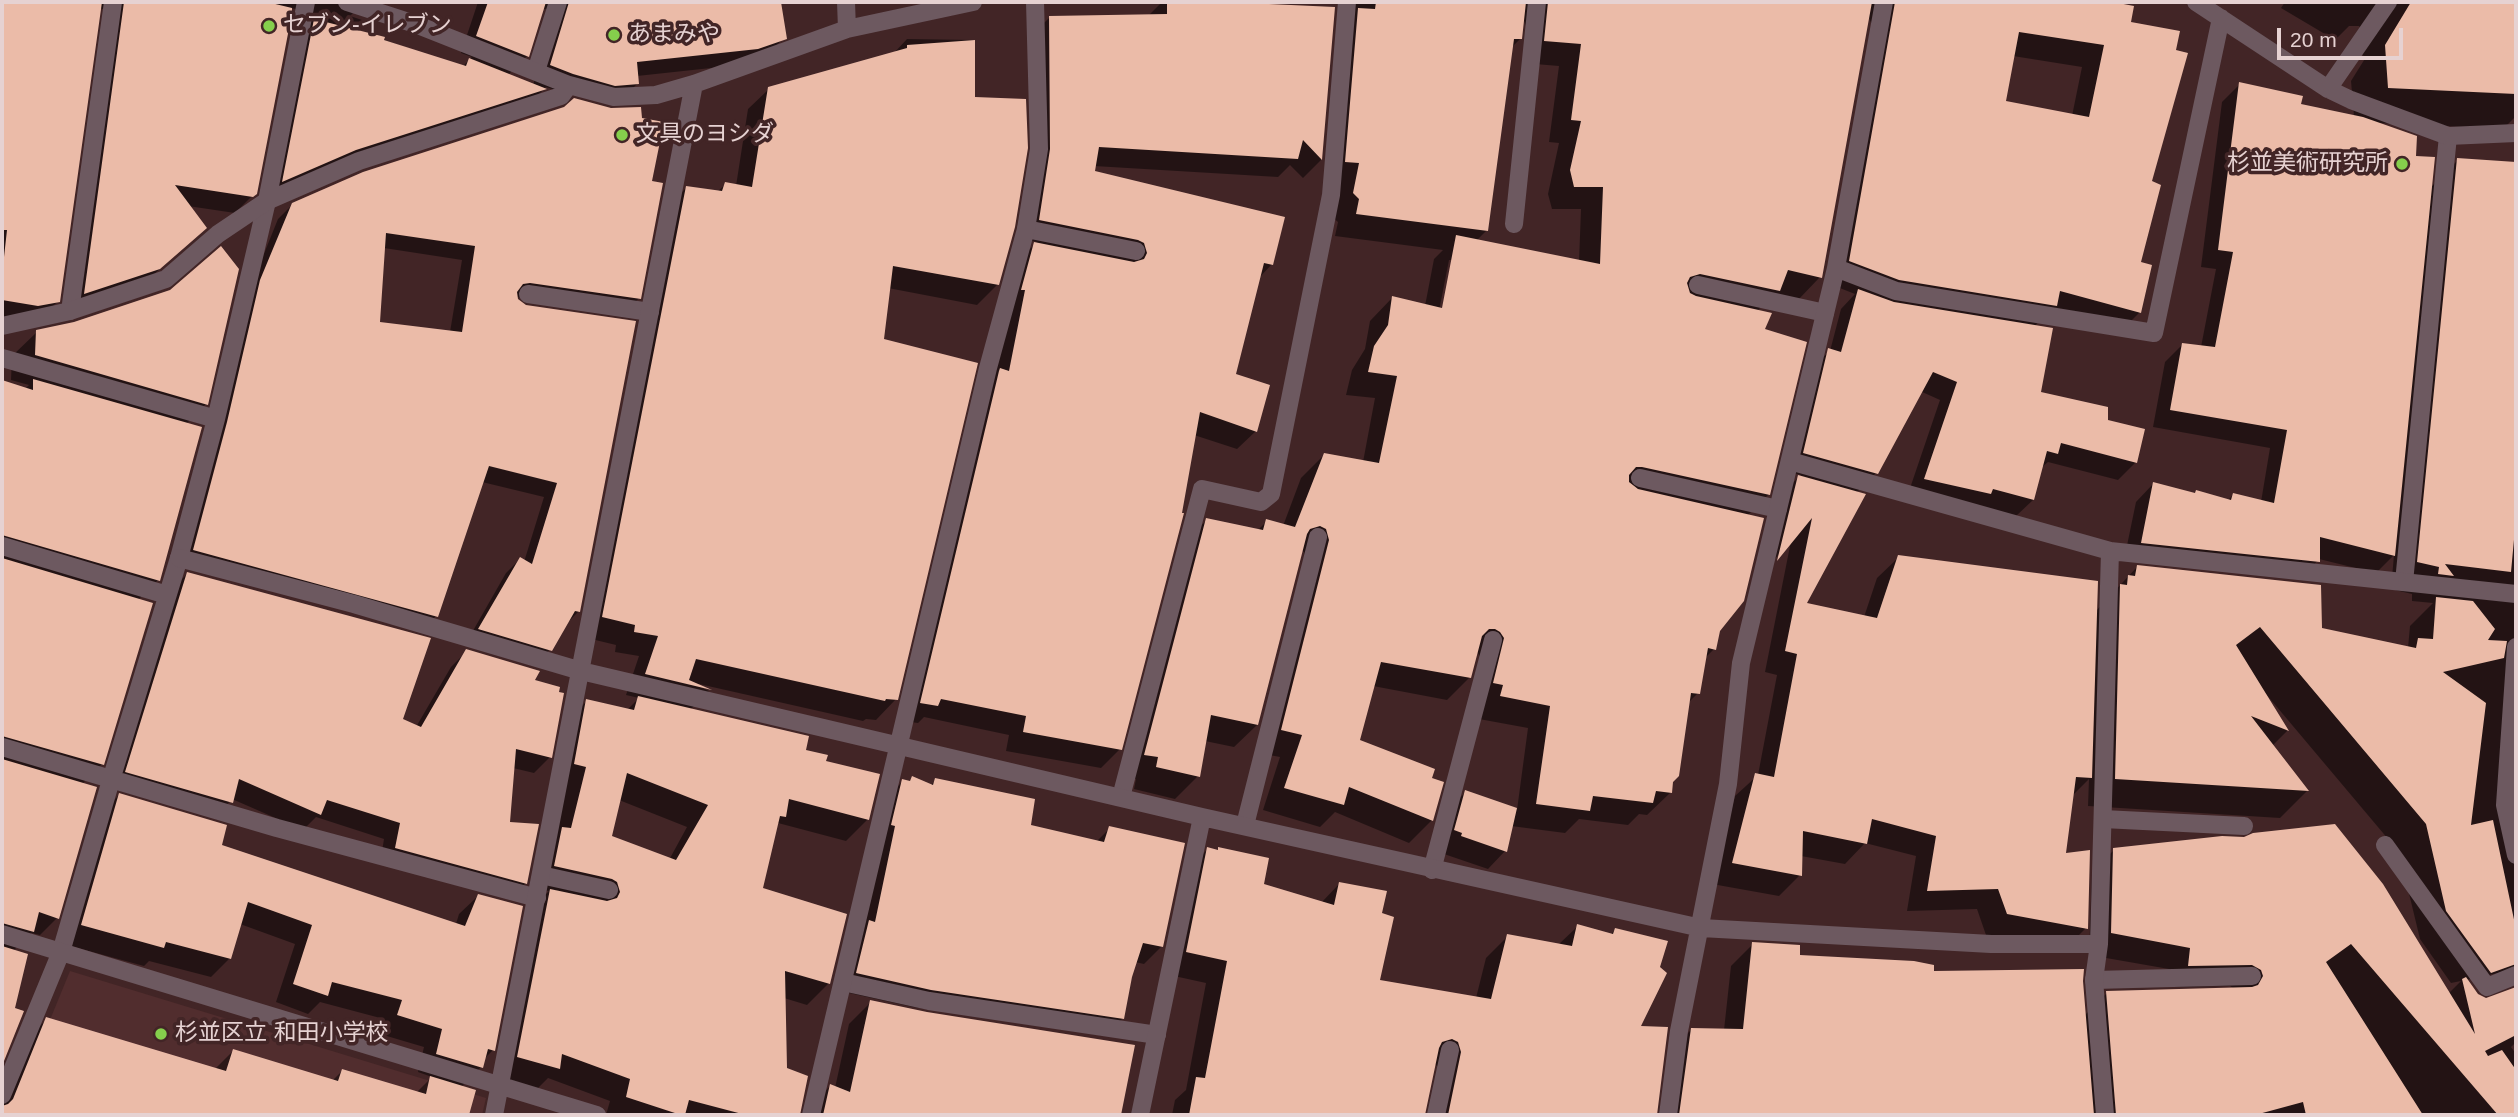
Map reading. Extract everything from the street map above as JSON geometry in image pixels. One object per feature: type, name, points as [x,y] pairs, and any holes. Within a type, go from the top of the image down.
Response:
[{"type":"street","points":[[70,311],[113,2]]},
{"type":"street","points":[[2,1095],[61,952],[179,558],[216,419],[267,201],[306,2]]},
{"type":"street","points":[[347,2],[415,24],[569,85],[614,97],[656,95],[847,29],[973,2]]},
{"type":"street","points":[[536,71],[558,2]]},
{"type":"street","points":[[846,2],[847,29]]},
{"type":"street","points":[[811,1115],[988,368],[1027,229],[1039,149],[1035,2]]},
{"type":"street","points":[[1121,797],[1202,489],[1261,502],[1271,494],[1331,195],[1347,2]]},
{"type":"street","points":[[1514,224],[1537,2]]},
{"type":"street","points":[[1668,1115],[1679,1031],[1728,784],[1741,663],[1836,268],[1884,2]]},
{"type":"street","points":[[2196,2],[2328,89],[2351,100],[2448,136],[2516,133]]},
{"type":"street","points":[[2328,89],[2388,2]]},
{"type":"street","points":[[1836,268],[1896,291],[2154,333],[2221,18]]},
{"type":"street","points":[[494,1115],[694,84]]},
{"type":"street","points":[[2,326],[70,311],[166,279],[218,234],[267,201],[359,161],[561,96],[569,85]]},
{"type":"street","points":[[2404,582],[2448,136]]},
{"type":"street","points":[[1027,229],[1136,251]]},
{"type":"street","points":[[1698,285],[1825,313]]},
{"type":"street","points":[[528,294],[650,312]]},
{"type":"street","points":[[2,358],[216,419]]},
{"type":"street","points":[[1790,461],[2110,551],[2516,594]]},
{"type":"street","points":[[1640,478],[1778,509]]},
{"type":"street","points":[[1245,825],[1318,537]]},
{"type":"street","points":[[2,546],[167,595]]},
{"type":"street","points":[[2105,1115],[2094,980],[2099,944],[2110,551]]},
{"type":"street","points":[[179,558],[354,604],[581,671],[1432,870],[1701,928],[1992,944],[2099,944]]},
{"type":"street","points":[[1432,870],[1493,640]]},
{"type":"street","points":[[2516,647],[2505,805],[2516,855]]},
{"type":"street","points":[[2,747],[276,828],[537,898]]},
{"type":"street","points":[[1140,1115],[1202,817]]},
{"type":"street","points":[[2103,819],[2244,826]]},
{"type":"street","points":[[2385,845],[2487,987],[2516,975]]},
{"type":"street","points":[[541,875],[608,890]]},
{"type":"street","points":[[2,934],[597,1115]]},
{"type":"street","points":[[2094,980],[2252,976]]},
{"type":"street","points":[[843,982],[929,1001],[1157,1035]]},
{"type":"street","points":[[1436,1115],[1450,1050]]},
{"type":"shaded area","name":"杉並区立 和田小学校","points":[[70,971],[486,1098],[482,1115],[11,1115]]},
{"type":"building","points":[[2,2],[102,2],[60,302],[38,306],[2,300],[7,230],[2,230]]},
{"type":"building","points":[[124,2],[267,2],[292,8],[292,13],[257,194],[253,197],[175,185],[207,228],[160,269],[84,294]]},
{"type":"building","points":[[488,2],[546,2],[529,57],[476,36]]},
{"type":"building","points":[[569,2],[781,2],[787,39],[758,49],[637,62],[639,84],[615,86],[550,65]]},
{"type":"building","points":[[1167,2],[1269,2],[1335,7],[1322,160],[1303,140],[1298,159],[1099,147],[1095,171],[1285,217],[1273,265],[1264,263],[1236,374],[1270,385],[1257,432],[1200,412],[1184,513],[1122,750],[1023,732],[1026,716],[941,699],[938,706],[920,703],[999,371],[1000,368],[1009,371],[1025,290],[1021,290],[1034,242],[1134,262],[1144,259],[1147,253],[1144,243],[1138,240],[1039,220],[1050,149],[1049,16],[1167,14]]},
{"type":"building","points":[[1376,2],[1526,2],[1522,39],[1514,39],[1488,231],[1356,214],[1359,199],[1353,193],[1359,163],[1345,162],[1358,8],[1375,9]]},
{"type":"building","points":[[1548,2],[1872,2],[1822,278],[1788,270],[1780,291],[1700,274],[1690,277],[1687,283],[1690,293],[1696,296],[1772,313],[1765,329],[1807,342],[1770,495],[1642,467],[1636,467],[1629,475],[1629,482],[1638,489],[1764,518],[1744,601],[1720,631],[1716,650],[1708,648],[1700,694],[1691,693],[1679,776],[1673,782],[1672,793],[1656,791],[1653,803],[1593,796],[1590,811],[1536,804],[1550,706],[1500,696],[1503,685],[1493,683],[1504,638],[1495,629],[1489,629],[1482,636],[1471,678],[1381,662],[1360,740],[1435,769],[1432,778],[1444,782],[1433,821],[1349,787],[1344,805],[1284,788],[1302,735],[1281,730],[1329,540],[1326,529],[1320,526],[1310,529],[1307,534],[1258,725],[1211,715],[1200,777],[1156,767],[1158,757],[1144,755],[1206,518],[1263,530],[1266,519],[1295,527],[1324,453],[1379,463],[1397,376],[1368,372],[1374,346],[1388,325],[1392,296],[1442,308],[1456,235],[1600,264],[1603,187],[1574,187],[1570,170],[1581,121],[1571,120],[1581,44],[1544,41]]},
{"type":"building","points":[[1895,2],[2113,2],[2134,6],[2131,22],[2180,31],[2176,50],[2188,53],[2152,181],[2161,185],[2141,262],[2152,265],[2141,313],[2060,291],[2057,306],[1899,280],[1849,261]],"holes":[[[2019,32],[2104,45],[2089,117],[2006,101]]]},
{"type":"building","points":[[2411,2],[2516,2],[2516,94],[2388,88],[2385,45]]},
{"type":"building","points":[[314,19],[385,37],[384,40],[466,66],[469,58],[547,89],[356,150],[282,182]]},
{"type":"building","points":[[975,40],[975,97],[1026,99],[1028,148],[1015,227],[999,285],[893,266],[884,339],[978,363],[898,700],[885,701],[696,659],[689,680],[712,690],[645,674],[658,636],[634,632],[635,625],[602,617],[686,186],[722,191],[725,182],[752,187],[768,87],[907,48],[907,45]]},
{"type":"building","points":[[2239,82],[2303,96],[2301,104],[2363,117],[2417,136],[2416,156],[2435,157],[2395,556],[2320,537],[2320,562],[2141,543],[2153,482],[2231,500],[2233,493],[2274,503],[2287,430],[2170,410],[2182,343],[2215,347],[2233,252],[2218,250]]},
{"type":"building","points":[[574,98],[611,108],[641,107],[642,118],[664,122],[652,181],[663,183],[641,299],[530,283],[523,284],[517,292],[518,299],[526,305],[636,321],[580,612],[575,611],[552,651],[478,629],[520,557],[532,564],[557,483],[489,466],[438,617],[193,550],[227,422],[260,280],[292,203],[363,172],[564,107]],"holes":[[[386,233],[475,246],[462,332],[380,322]]]},
{"type":"building","points":[[2457,158],[2516,162],[2516,518],[2511,572],[2445,564],[2454,576],[2438,574],[2439,567],[2417,562]]},
{"type":"building","points":[[221,246],[239,269],[208,405],[35,355],[36,330],[74,322],[170,290]]},
{"type":"building","points":[[1858,289],[1894,302],[2053,328],[2041,392],[2108,407],[2108,420],[2145,429],[2137,463],[2061,443],[2058,454],[2047,451],[2034,500],[1993,489],[1991,494],[1924,479],[1957,382],[1933,372],[1878,474],[1803,453],[1828,348],[1841,352]]},
{"type":"building","points":[[33,379],[202,427],[160,581],[2,535],[2,380],[33,390]]},
{"type":"building","points":[[1798,475],[1866,494],[1807,603],[1877,618],[1898,555],[2098,581],[2092,778],[2076,777],[2066,853],[2090,850],[2088,929],[2007,914],[1998,889],[1927,891],[1936,836],[1872,819],[1867,844],[1803,831],[1802,876],[1732,863],[1755,773],[1774,777],[1797,654],[1785,651],[1812,518],[1777,561]]},
{"type":"building","points":[[2,558],[153,603],[104,765],[2,736]]},
{"type":"building","points":[[2137,565],[2321,585],[2322,628],[2416,648],[2418,638],[2433,639],[2436,597],[2473,601],[2495,629],[2488,640],[2507,641],[2504,658],[2443,672],[2486,703],[2471,825],[2493,820],[2516,929],[2516,964],[2491,973],[2446,911],[2426,824],[2260,627],[2236,645],[2289,731],[2251,716],[2309,791],[2115,779],[2120,584],[2127,585],[2128,575],[2135,576]]},
{"type":"building","points":[[187,572],[431,638],[403,719],[421,727],[466,649],[540,671],[535,680],[560,687],[559,692],[564,693],[552,758],[516,749],[510,822],[539,824],[527,884],[395,848],[400,823],[327,800],[321,815],[239,779],[233,803],[125,772]]},
{"type":"building","points":[[638,696],[809,736],[806,750],[828,755],[826,761],[880,774],[869,820],[789,799],[786,817],[780,816],[763,888],[847,914],[830,984],[785,971],[787,1068],[808,1076],[800,1115],[746,1115],[689,1100],[685,1115],[681,1115],[626,1097],[630,1079],[562,1054],[560,1069],[517,1057],[550,889],[607,901],[617,898],[620,892],[617,882],[612,879],[554,866],[562,827],[571,828],[586,767],[574,764],[586,699],[634,710]],"holes":[[[627,773],[708,805],[676,860],[612,836]]]},
{"type":"building","points":[[2,759],[97,787],[59,919],[39,912],[34,932],[2,923]]},
{"type":"building","points":[[912,776],[933,785],[935,778],[1035,799],[1031,825],[1104,842],[1109,826],[1185,843],[1163,947],[1143,943],[1132,977],[1124,1019],[931,990],[856,973],[869,920],[875,922],[895,826],[891,825],[902,779],[910,781]]},
{"type":"building","points":[[1465,790],[1517,808],[1507,852],[1461,836],[1462,833],[1454,830]]},
{"type":"building","points":[[119,793],[227,825],[222,845],[465,926],[478,894],[523,906],[495,1051],[488,1049],[483,1068],[436,1054],[442,1029],[397,1015],[402,1000],[332,982],[328,996],[293,984],[312,925],[248,902],[231,959],[166,942],[164,948],[81,925]]},
{"type":"building","points":[[2335,824],[2383,884],[2475,1034],[2462,979],[2466,977],[2478,994],[2486,998],[2516,987],[2516,1035],[2485,1051],[2488,1056],[2502,1050],[2516,1070],[2516,1115],[2498,1115],[2351,944],[2326,962],[2423,1115],[2306,1115],[2303,1102],[2255,1115],[2116,1115],[2106,991],[2252,987],[2258,985],[2263,976],[2261,970],[2252,965],[2188,966],[2190,948],[2111,933],[2113,848],[2222,836],[2244,837],[2253,833]]},
{"type":"building","points":[[1207,847],[1269,858],[1264,884],[1334,905],[1339,882],[1387,891],[1382,913],[1394,917],[1380,980],[1491,999],[1507,934],[1572,946],[1577,924],[1613,934],[1615,928],[1668,941],[1660,967],[1667,973],[1641,1026],[1668,1027],[1657,1115],[1448,1115],[1461,1052],[1458,1042],[1452,1039],[1442,1042],[1439,1048],[1425,1115],[1189,1115],[1196,1077],[1205,1078],[1227,961],[1186,952]]},
{"type":"building","points":[[1752,942],[1800,945],[1800,955],[1914,961],[1934,965],[1934,971],[2084,969],[2094,1115],[1679,1115],[1691,1028],[1743,1029]]},
{"type":"building","points":[[2,946],[28,954],[15,1008],[24,1011],[2,1066]]},
{"type":"building","points":[[870,1000],[927,1012],[1135,1045],[1121,1115],[823,1115],[830,1084],[850,1092]]},
{"type":"building","name":"杉並区立 和田小学校","points":[[46,1017],[226,1071],[233,1049],[338,1081],[342,1069],[426,1094],[430,1076],[476,1090],[469,1115],[2,1115],[2,1106],[13,1099]]},
{"type":"place","name":"セブン-イレブン","points":[[269,26]]},
{"type":"place","name":"あまみや","points":[[614,35]]},
{"type":"place","name":"文具のヨシダ","points":[[622,135]]},
{"type":"place","name":"杉並美術研究所","points":[[2402,164]]},
{"type":"place","name":"杉並区立 和田小学校","points":[[161,1034]]}]
